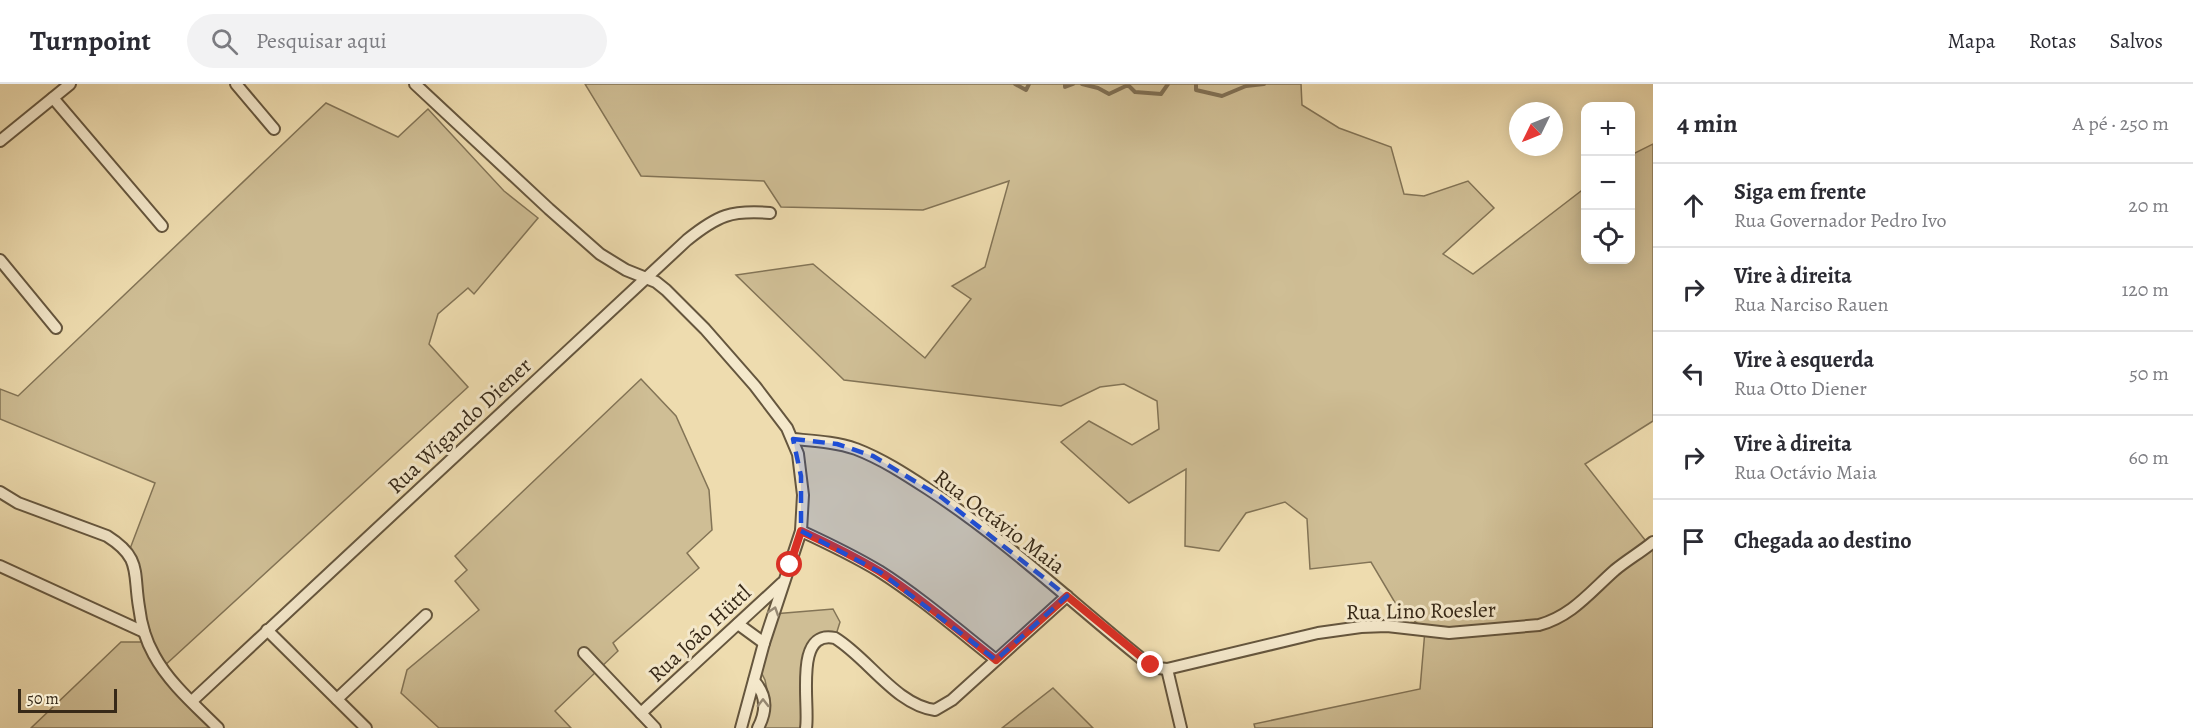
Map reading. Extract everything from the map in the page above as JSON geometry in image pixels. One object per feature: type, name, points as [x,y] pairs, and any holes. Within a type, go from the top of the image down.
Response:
[{"type":"street","points":[[0,141],[70,84]]},
{"type":"street","points":[[236,84],[274,129]]},
{"type":"street","points":[[415,84],[583,239],[613,262],[656,282],[666,290],[705,329],[767,400],[793,439],[801,476],[803,512],[801,531],[764,643],[741,728]]},
{"type":"street","points":[[53,98],[162,226]]},
{"type":"street","name":"Rua Wigando Diener","points":[[192,701],[687,240],[713,220],[735,212],[770,213]]},
{"type":"street","points":[[0,260],[56,327]]},
{"type":"street","name":"Rua Octávio Maia","points":[[793,439],[837,444],[854,449],[892,467],[967,516],[1142,659],[1158,668],[1167,669]]},
{"type":"street","points":[[0,492],[18,502],[107,536],[120,544],[135,567],[138,606],[144,632],[154,656],[162,668],[218,728]]},
{"type":"street","points":[[801,531],[836,547],[889,578],[996,660]]},
{"type":"street","name":"Rua Lino Roesler","points":[[1167,669],[1318,633],[1361,627],[1387,626],[1449,633],[1539,625],[1553,621],[1569,612],[1612,573],[1653,542]]},
{"type":"street","points":[[0,566],[144,632]]},
{"type":"street","name":"Rua João Hüttl","points":[[641,713],[784,581]]},
{"type":"street","points":[[806,728],[808,706],[806,660],[813,645],[820,640],[835,638],[905,697],[918,705],[935,710],[952,700],[1067,596]]},
{"type":"street","points":[[337,699],[426,615]]},
{"type":"street","points":[[738,624],[764,643]]},
{"type":"street","points":[[267,630],[366,728]]},
{"type":"street","points":[[584,653],[655,728]]},
{"type":"street","points":[[1167,669],[1181,728]]},
{"type":"street","points":[[754,681],[764,694],[765,706],[758,728]]},
{"type":"highlighted area","points":[[793,439],[837,444],[873,456],[941,497],[1067,596],[996,660],[880,572],[801,531],[801,476]]},
{"type":"shaded area","points":[[585,84],[1301,84],[1302,105],[1339,128],[1391,147],[1404,194],[1424,196],[1468,181],[1494,208],[1443,254],[1473,274],[1581,191],[1581,264],[1635,264],[1635,153],[1653,144],[1653,421],[1585,464],[1649,545],[1653,542],[1653,728],[1255,728],[1254,724],[1420,689],[1425,630],[1397,606],[1371,562],[1310,569],[1307,519],[1285,502],[1246,513],[1219,551],[1185,546],[1186,469],[1129,503],[1061,442],[1089,421],[1132,445],[1159,429],[1157,401],[1124,384],[1100,387],[1061,406],[844,380],[736,275],[813,264],[925,358],[971,299],[952,286],[985,267],[1009,181],[923,210],[781,207],[764,181],[641,176]]},
{"type":"shaded area","points":[[326,103],[398,137],[428,109],[504,191],[538,218],[474,294],[468,288],[438,314],[429,344],[468,387],[162,668],[218,728],[31,728],[121,642],[147,642],[128,554],[155,483],[0,419],[0,389],[18,396]]},
{"type":"shaded area","points":[[641,379],[676,416],[709,490],[712,530],[687,553],[699,568],[613,643],[618,651],[555,711],[571,728],[439,728],[401,693],[407,670],[479,610],[455,581],[467,570],[455,556]]},
{"type":"shaded area","points":[[833,609],[840,622],[835,638],[813,645],[806,728],[761,728],[770,704],[765,680],[758,666],[773,614]]},
{"type":"shaded area","points":[[1053,688],[1093,728],[1002,728]]},
{"type":"waterway","points":[[1015,84],[1026,90],[1029,84]]},
{"type":"waterway","points":[[1065,84],[1065,87],[1073,84]]},
{"type":"waterway","points":[[1082,84],[1098,88],[1109,94],[1128,85],[1135,92],[1161,94],[1168,84]]},
{"type":"waterway","points":[[1196,84],[1196,90],[1222,96],[1246,86],[1264,84]]},
{"type":"route","points":[[790,565],[801,531],[836,547],[880,572],[920,600],[996,660],[1067,596],[1151,665]]}]
